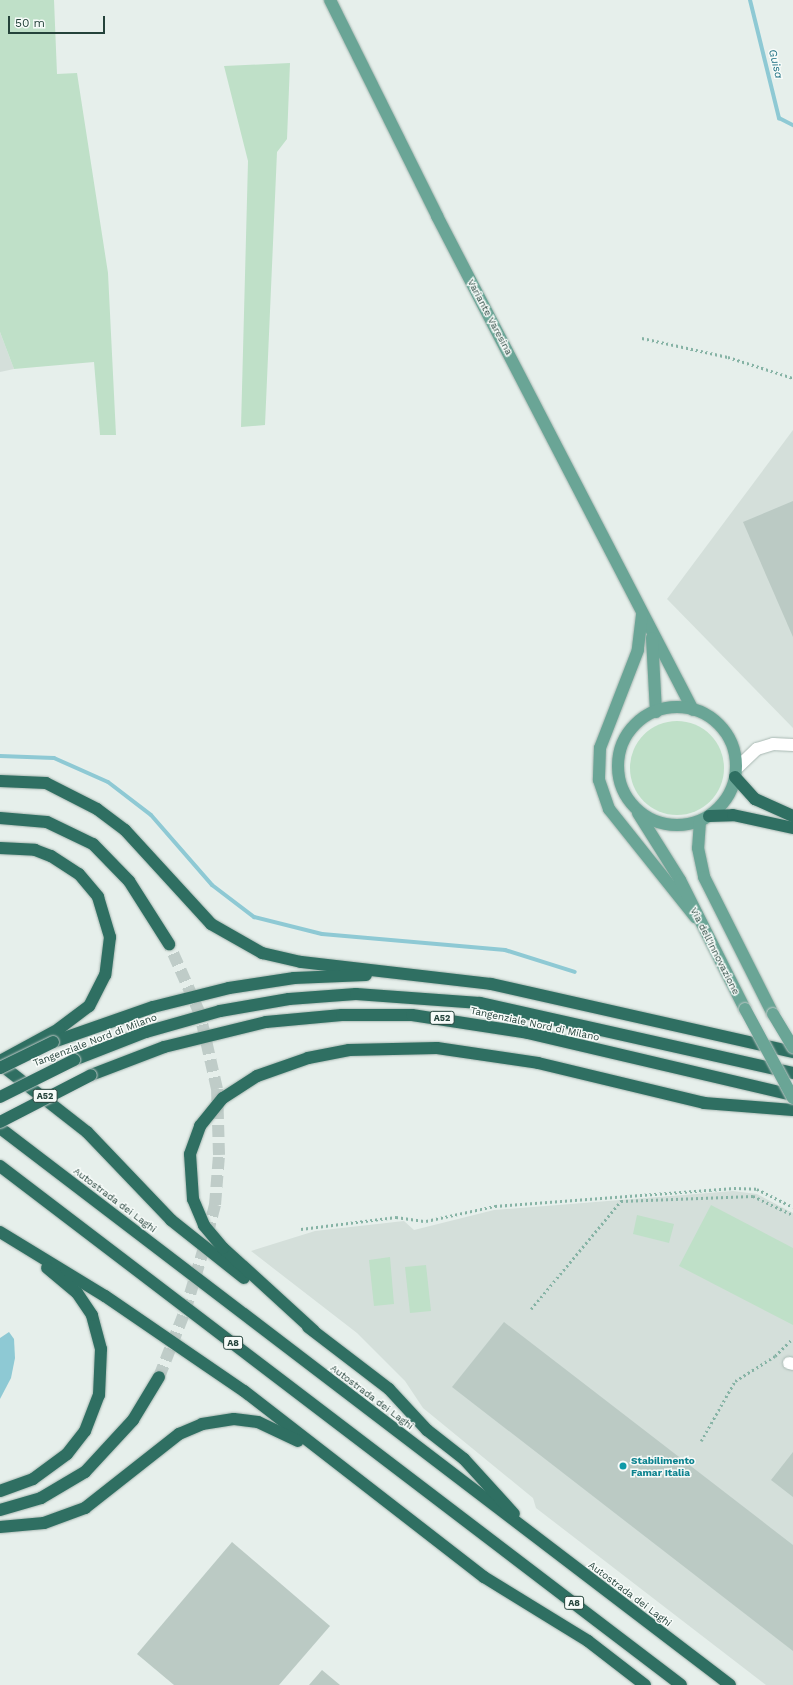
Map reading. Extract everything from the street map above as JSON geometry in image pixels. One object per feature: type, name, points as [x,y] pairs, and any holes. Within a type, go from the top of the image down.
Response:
[{"type":"highway","points":[[736,773],[755,800],[793,816]]},
{"type":"highway","points":[[0,781],[46,783],[97,808],[125,830],[211,924],[247,946],[302,962],[424,976],[530,991],[683,1028],[793,1052]]},
{"type":"highway","points":[[704,818],[733,815],[793,828]]},
{"type":"highway","points":[[0,818],[47,822],[93,844],[129,881],[169,944]]},
{"type":"highway","points":[[0,848],[35,850],[65,863],[90,884],[107,923],[108,962],[97,995],[80,1015],[49,1039],[0,1068]]},
{"type":"highway","points":[[0,1060],[49,1039],[180,999],[268,980],[329,975],[424,976]]},
{"type":"highway","name":"Tangenziale Nord di Milano","points":[[0,1097],[74,1060],[146,1032],[220,1011],[289,999],[356,994],[480,1003],[793,1073]]},
{"type":"highway","name":"Tangenziale Nord di Milano","points":[[0,1122],[91,1075],[164,1047],[266,1022],[342,1015],[412,1015],[528,1033],[793,1096]]},
{"type":"highway","points":[[683,1028],[731,1033],[793,1047]]},
{"type":"highway","points":[[314,1332],[223,1248],[204,1225],[193,1200],[190,1154],[200,1126],[223,1098],[257,1076],[308,1058],[342,1051],[437,1048],[538,1063],[704,1103],[793,1110]]},
{"type":"highway","points":[[0,1064],[87,1132],[185,1233],[389,1389],[427,1430],[464,1459],[535,1536]]},
{"type":"highway","name":"Autostrada dei Laghi","points":[[0,1128],[730,1685]]},
{"type":"highway","name":"A8","points":[[0,1166],[681,1685]]},
{"type":"highway","points":[[0,1232],[183,1348],[305,1437],[363,1485],[484,1577],[588,1641],[645,1685]]},
{"type":"highway","points":[[0,1232],[67,1284],[86,1304],[99,1337],[102,1371],[95,1407],[72,1448],[46,1472],[0,1491]]},
{"type":"highway","points":[[0,1510],[41,1498],[89,1469],[133,1420],[159,1377]]},
{"type":"highway","points":[[0,1527],[44,1523],[78,1512],[108,1494],[179,1434],[222,1420],[258,1422],[282,1431],[363,1485]]},
{"type":"main road","name":"Variante Varesina","points":[[330,0],[437,216],[693,710]]},
{"type":"main road","points":[[642,610],[638,650],[600,748],[599,780],[609,809],[696,918]]},
{"type":"main road","name":"Variante Varesina","points":[[652,632],[656,712]]},
{"type":"main road","points":[[674,708],[693,710],[711,718],[725,731],[733,748],[736,773],[726,799],[704,818],[669,824],[650,818],[633,805],[621,783],[619,757],[632,729],[656,712],[674,708]]},
{"type":"main road","name":"Via dell'Innovazione","points":[[633,805],[680,880],[696,918],[793,1096]]},
{"type":"main road","points":[[704,818],[698,848],[704,877],[773,1014],[793,1047]]},
{"type":"street","points":[[736,773],[762,747],[793,745]]},
{"type":"path","points":[[642,338],[728,357],[793,378]]},
{"type":"path","points":[[301,1229],[396,1217],[426,1221],[495,1206],[734,1188],[757,1189],[793,1207]]},
{"type":"path","points":[[531,1309],[621,1201],[753,1196],[793,1215]]},
{"type":"path","points":[[702,1441],[735,1381],[775,1356],[793,1338]]},
{"type":"shaded area","points":[[0,332],[14,369],[0,372]]},
{"type":"shaded area","points":[[793,430],[793,728],[667,599]]},
{"type":"shaded area","points":[[733,1191],[757,1194],[793,1213],[793,1685],[766,1685],[536,1508],[533,1498],[423,1408],[405,1381],[357,1333],[251,1251],[315,1231],[404,1221],[414,1230],[494,1210]]},
{"type":"green space","points":[[0,0],[54,0],[57,74],[77,73],[108,273],[116,435],[100,435],[94,362],[14,369],[0,332]]},
{"type":"green space","points":[[290,63],[287,139],[277,152],[265,425],[241,427],[248,161],[224,66]]},
{"type":"green space","points":[[677,721],[695,725],[710,735],[720,750],[724,768],[720,786],[710,801],[695,811],[677,815],[659,811],[644,801],[634,786],[630,768],[634,750],[644,735],[659,725]]},
{"type":"green space","points":[[711,1205],[793,1248],[793,1325],[679,1266]]},
{"type":"green space","points":[[637,1215],[674,1224],[669,1243],[633,1234]]},
{"type":"green space","points":[[390,1257],[394,1304],[374,1306],[369,1260]]},
{"type":"green space","points":[[426,1265],[431,1311],[410,1313],[405,1267]]},
{"type":"water","points":[[9,1332],[14,1339],[15,1358],[11,1378],[0,1399],[0,1338]]},
{"type":"building","points":[[793,501],[793,637],[743,522]]},
{"type":"building","name":"Stabilimento Famar Italia","points":[[504,1322],[793,1545],[793,1651],[452,1387]]},
{"type":"building","points":[[793,1452],[793,1497],[771,1480]]},
{"type":"building","points":[[232,1542],[330,1626],[279,1685],[174,1685],[137,1654]]},
{"type":"building","points":[[322,1670],[340,1685],[309,1685]]},
{"type":"waterway","name":"Guisa","points":[[750,0],[779,118],[793,125]]},
{"type":"waterway","points":[[0,756],[54,758],[108,782],[151,815],[212,885],[254,917],[322,934],[505,950],[575,972]]},
{"type":"tunnel","points":[[159,1377],[185,1311],[203,1251],[215,1205],[219,1155],[217,1089],[200,1014],[169,944]]},
{"type":"place","name":"Stabilimento Famar Italia","points":[[623,1466]]}]
